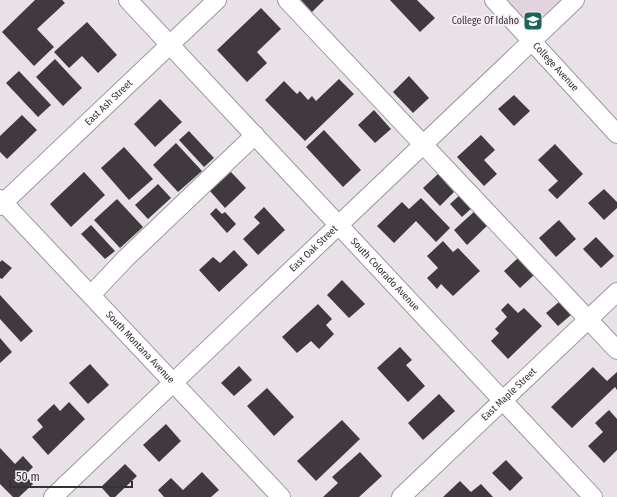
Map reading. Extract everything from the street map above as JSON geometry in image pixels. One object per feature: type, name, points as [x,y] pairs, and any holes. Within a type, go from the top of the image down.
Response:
[{"type":"street","name":"South Colorado Avenue","points":[[128,0],[593,497]]},
{"type":"street","name":"East Ash Street","points":[[1,202],[218,0]]},
{"type":"street","points":[[287,0],[617,350]]},
{"type":"street","name":"College Avenue","points":[[494,0],[617,134]]},
{"type":"street","name":"East Oak Street","points":[[52,497],[575,0]]},
{"type":"street","points":[[91,295],[126,258],[255,135]]},
{"type":"street","name":"South Montana Avenue","points":[[1,202],[91,295],[280,497]]},
{"type":"street","name":"East Maple Street","points":[[401,497],[617,292]]},
{"type":"shaded area","name":"College Of Idaho","points":[[494,0],[575,0],[532,41]]},
{"type":"building","points":[[35,0],[62,0],[65,3],[37,29],[54,47],[34,66],[2,32]]},
{"type":"building","points":[[301,0],[324,0],[312,12]]},
{"type":"building","points":[[390,0],[417,0],[435,18],[420,32]]},
{"type":"building","points":[[261,8],[281,29],[257,52],[267,63],[247,82],[217,50]]},
{"type":"building","points":[[87,22],[117,55],[98,73],[82,56],[69,68],[54,52]]},
{"type":"building","points":[[55,59],[82,88],[63,106],[36,77]]},
{"type":"building","points":[[19,71],[51,105],[38,117],[6,83]]},
{"type":"building","points":[[409,76],[429,98],[413,113],[393,92]]},
{"type":"building","points":[[339,79],[354,94],[305,141],[265,100],[284,81],[297,94],[300,91],[308,100],[312,96],[316,101]]},
{"type":"building","points":[[514,95],[530,111],[514,126],[498,109]]},
{"type":"building","points":[[160,99],[182,122],[155,147],[134,124]]},
{"type":"building","points":[[374,110],[391,129],[375,143],[358,125]]},
{"type":"building","points":[[22,115],[37,130],[7,159],[0,152],[0,136]]},
{"type":"building","points":[[324,130],[361,170],[343,187],[306,147]]},
{"type":"building","points":[[189,131],[214,158],[204,167],[179,140]]},
{"type":"building","points":[[481,135],[495,150],[484,160],[497,174],[484,186],[457,157]]},
{"type":"building","points":[[176,143],[202,171],[178,192],[153,165]]},
{"type":"building","points":[[555,144],[583,174],[557,199],[548,190],[558,181],[538,160]]},
{"type":"building","points":[[124,147],[153,179],[129,200],[101,168]]},
{"type":"building","points":[[84,172],[105,195],[71,227],[50,204]]},
{"type":"building","points":[[231,172],[246,188],[225,208],[210,191]]},
{"type":"building","points":[[438,174],[454,192],[440,206],[423,188]]},
{"type":"building","points":[[158,184],[171,198],[148,219],[135,205]]},
{"type":"building","points":[[604,189],[617,202],[617,208],[604,220],[588,203]]},
{"type":"building","points":[[462,193],[474,206],[462,217],[450,204]]},
{"type":"building","points":[[421,198],[450,228],[436,242],[416,221],[394,243],[377,226],[402,202],[409,209]]},
{"type":"building","points":[[117,199],[143,227],[120,248],[94,220]]},
{"type":"building","points":[[264,207],[285,230],[258,255],[243,239],[260,223],[254,217]]},
{"type":"building","points":[[216,208],[222,214],[225,212],[236,224],[227,233],[210,214]]},
{"type":"building","points":[[476,210],[489,224],[467,245],[454,230]]},
{"type":"building","points":[[559,220],[576,239],[556,257],[539,238]]},
{"type":"building","points":[[91,225],[115,251],[105,259],[81,234]]},
{"type":"building","points":[[596,237],[614,256],[601,268],[583,249]]},
{"type":"building","points":[[443,241],[453,252],[458,248],[480,271],[453,296],[441,284],[437,289],[427,278],[438,268],[427,256]]},
{"type":"building","points":[[234,250],[248,265],[219,292],[199,270],[213,257],[220,263]]},
{"type":"building","points":[[518,258],[534,275],[520,288],[504,271]]},
{"type":"building","points":[[2,260],[12,268],[2,279],[0,278],[0,262]]},
{"type":"building","points":[[342,280],[365,304],[349,318],[327,295]]},
{"type":"building","points":[[0,295],[33,331],[21,342],[0,319]]},
{"type":"building","points":[[559,302],[571,315],[558,326],[546,313]]},
{"type":"building","points":[[508,303],[518,313],[524,308],[542,326],[508,359],[491,341],[499,333],[495,329],[507,317],[501,310]]},
{"type":"building","points":[[318,304],[332,319],[326,325],[334,334],[319,349],[311,341],[297,353],[282,337]]},
{"type":"building","points":[[0,338],[12,352],[0,363]]},
{"type":"building","points":[[400,347],[412,360],[406,365],[425,386],[408,402],[377,368]]},
{"type":"building","points":[[90,364],[109,385],[88,404],[69,383]]},
{"type":"building","points":[[239,366],[252,380],[234,396],[221,383]]},
{"type":"building","points":[[593,367],[607,381],[617,372],[617,390],[615,387],[572,428],[551,407]]},
{"type":"building","points":[[267,388],[294,417],[274,436],[247,406]]},
{"type":"building","points":[[439,394],[455,411],[423,440],[408,423]]},
{"type":"building","points":[[69,402],[85,419],[48,455],[32,437],[43,427],[37,420],[54,404],[60,411]]},
{"type":"building","points":[[609,410],[617,419],[617,450],[604,463],[588,446],[603,432],[595,423]]},
{"type":"building","points":[[342,420],[360,439],[316,481],[297,461]]},
{"type":"building","points":[[166,424],[181,441],[159,462],[143,445]]},
{"type":"building","points":[[0,448],[15,464],[23,456],[33,467],[25,475],[33,484],[19,497],[13,497],[0,484]]},
{"type":"building","points":[[360,452],[382,476],[359,497],[323,497],[338,483],[332,477]]},
{"type":"building","points":[[506,460],[523,478],[510,491],[492,473]]},
{"type":"building","points":[[125,464],[137,476],[115,497],[110,497],[101,487]]},
{"type":"building","points":[[202,472],[219,490],[211,497],[164,497],[158,490],[171,478],[183,490]]},
{"type":"building","points":[[460,481],[471,492],[481,484],[493,497],[443,497]]},
{"type":"place","name":"College Of Idaho","points":[[533,21]]}]
